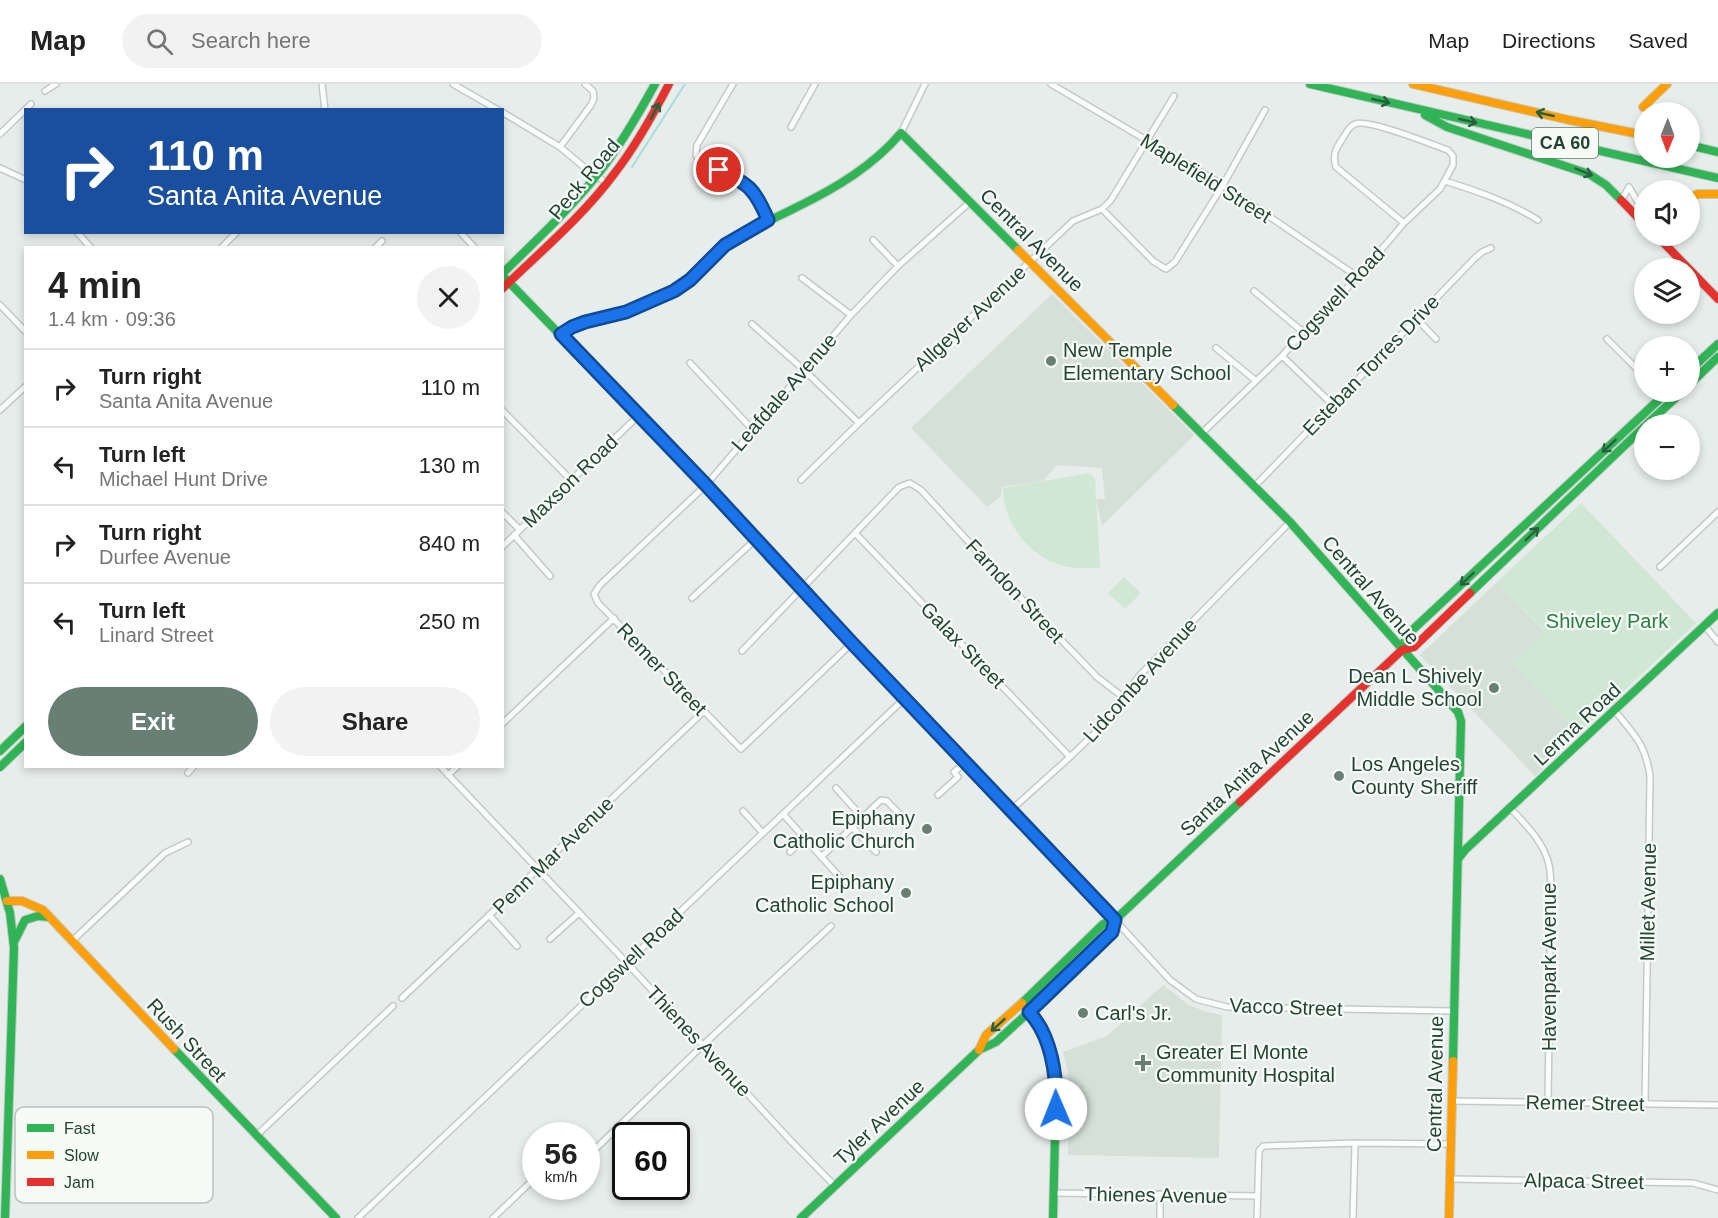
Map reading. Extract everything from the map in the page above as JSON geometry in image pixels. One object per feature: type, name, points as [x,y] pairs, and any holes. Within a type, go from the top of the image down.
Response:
[{"type":"main road","name":"Peck Road","points":[[504,272],[554,224],[596,177],[628,132],[656,84]]},
{"type":"main road","name":"Peck Road","points":[[504,287],[571,223],[607,183],[640,137],[669,84]]},
{"type":"main road","name":"CA 60","points":[[1310,84],[1718,178]]},
{"type":"main road","name":"CA 60","points":[[1413,84],[1569,120],[1634,132]]},
{"type":"main road","points":[[1648,102],[1667,84]]},
{"type":"main road","points":[[1412,108],[1447,127],[1589,174],[1606,185],[1634,214]]},
{"type":"main road","name":"Central Avenue","points":[[901,133],[1290,522],[1455,708],[1461,721],[1449,1218]]},
{"type":"main road","points":[[561,334],[585,322],[626,312],[674,291],[690,280],[725,245],[835,186],[880,156],[901,133]]},
{"type":"main road","points":[[1700,144],[1718,146]]},
{"type":"main road","points":[[1700,146],[1718,152]]},
{"type":"main road","points":[[1700,194],[1718,194]]},
{"type":"main road","points":[[1669,246],[1718,299]]},
{"type":"main road","points":[[504,276],[706,485],[802,590],[1115,920]]},
{"type":"main road","points":[[1700,361],[1718,344]]},
{"type":"main road","points":[[1700,374],[1718,357]]},
{"type":"main road","name":"Santa Anita Avenue","points":[[1402,650],[1406,636],[1654,402]]},
{"type":"main road","name":"Santa Anita Avenue","points":[[1659,414],[1671,402]]},
{"type":"main road","name":"Santa Anita Avenue","points":[[1022,1003],[1103,924],[1115,920],[1402,650],[1414,647],[1634,437]]},
{"type":"main road","points":[[1592,462],[1599,471]]},
{"type":"main road","name":"Lerma Road","points":[[1458,859],[1718,612]]},
{"type":"main road","points":[[0,751],[24,728]]},
{"type":"main road","points":[[0,767],[24,744]]},
{"type":"main road","points":[[0,879],[10,912],[14,943],[5,1218]]},
{"type":"main road","name":"Rush Street","points":[[7,901],[16,899],[26,901],[50,917],[336,1218]]},
{"type":"main road","points":[[14,943],[25,921],[38,916],[50,917]]},
{"type":"main road","name":"Santa Anita Avenue","points":[[1029,1012],[1112,932],[1115,920]]},
{"type":"main road","points":[[1022,1003],[1038,1022],[1050,1053],[1055,1075],[1053,1218]]},
{"type":"main road","name":"Tyler Avenue","points":[[979,1050],[986,1035],[1022,1003]]},
{"type":"main road","name":"Tyler Avenue","points":[[801,1218],[979,1050],[996,1042],[1029,1012]]},
{"type":"street","points":[[45,91],[56,84]]},
{"type":"street","points":[[322,84],[325,108]]},
{"type":"street","points":[[453,84],[495,108]]},
{"type":"street","points":[[560,147],[594,98],[593,91],[585,84]]},
{"type":"street","points":[[733,84],[696,145],[696,155],[702,163],[732,176],[754,191],[768,220]]},
{"type":"street","points":[[791,127],[816,84]]},
{"type":"street","points":[[901,133],[925,84]]},
{"type":"street","name":"Maplefield Street","points":[[1051,84],[1223,185],[1358,277]]},
{"type":"street","points":[[1174,96],[1115,193],[1102,209],[1153,261],[1166,269],[1175,262],[1223,185],[1265,110]]},
{"type":"street","points":[[27,108],[31,104]]},
{"type":"street","points":[[0,134],[24,111]]},
{"type":"street","points":[[504,113],[560,147],[596,177],[607,183]]},
{"type":"street","name":"Cogswell Road","points":[[1202,433],[1282,356],[1358,277],[1404,223],[1440,189],[1453,165],[1453,156],[1448,150],[1358,122],[1350,127],[1337,146],[1334,154],[1336,167],[1404,223]]},
{"type":"street","points":[[0,168],[24,179]]},
{"type":"street","points":[[1444,182],[1499,200],[1538,220]]},
{"type":"street","points":[[1621,200],[1629,188],[1634,196]]},
{"type":"street","name":"Leafdale Avenue","points":[[600,585],[706,485],[803,369],[898,266],[970,202]]},
{"type":"street","name":"Allgeyer Avenue","points":[[801,480],[1072,221],[1102,209]]},
{"type":"street","points":[[79,234],[89,246]]},
{"type":"street","points":[[223,246],[235,234]]},
{"type":"street","points":[[462,234],[473,246]]},
{"type":"street","points":[[873,240],[898,266]]},
{"type":"street","points":[[377,246],[382,241]]},
{"type":"street","name":"Esteban Torres Drive","points":[[1254,486],[1473,259],[1491,248]]},
{"type":"street","points":[[802,278],[851,315]]},
{"type":"street","points":[[1254,291],[1303,332]]},
{"type":"street","points":[[0,305],[24,330]]},
{"type":"street","points":[[1417,319],[1437,339]]},
{"type":"street","points":[[752,324],[859,423]]},
{"type":"street","points":[[1606,339],[1634,366]]},
{"type":"street","points":[[1216,348],[1255,380]]},
{"type":"street","points":[[1282,356],[1333,405]]},
{"type":"street","points":[[690,363],[752,429]]},
{"type":"street","points":[[0,410],[24,388]]},
{"type":"street","points":[[504,412],[571,480]]},
{"type":"street","name":"Maxson Road","points":[[504,545],[638,416]]},
{"type":"street","name":"Farndon Street","points":[[855,532],[899,487],[910,483],[921,490],[1097,677],[1123,697]]},
{"type":"street","points":[[1660,567],[1718,512]]},
{"type":"street","points":[[504,514],[520,530]]},
{"type":"street","name":"Lidcombe Avenue","points":[[1011,810],[1070,758],[1105,723],[1138,676],[1290,522]]},
{"type":"street","points":[[742,651],[855,532]]},
{"type":"street","name":"Galax Street","points":[[855,532],[1070,758]]},
{"type":"street","points":[[514,536],[550,576]]},
{"type":"street","points":[[692,598],[755,540]]},
{"type":"street","name":"Remer Street","points":[[600,585],[594,594],[598,603],[741,749],[852,643]]},
{"type":"street","points":[[504,722],[614,618]]},
{"type":"street","points":[[1704,626],[1718,642]]},
{"type":"street","name":"Cogswell Road","points":[[358,1218],[905,698]]},
{"type":"street","name":"Millet Avenue","points":[[1615,711],[1640,741],[1650,776],[1645,1104]]},
{"type":"street","name":"Penn Mar Avenue","points":[[402,998],[703,712]]},
{"type":"street","points":[[938,795],[954,782],[958,777],[954,772],[966,762]]},
{"type":"street","points":[[188,773],[192,768]]},
{"type":"street","name":"Thienes Avenue","points":[[442,768],[626,962],[790,1140],[835,1185]]},
{"type":"street","points":[[448,775],[456,768]]},
{"type":"street","points":[[836,788],[862,817]]},
{"type":"street","points":[[821,857],[881,800],[887,801],[906,821]]},
{"type":"street","name":"Havenpark Avenue","points":[[1510,809],[1534,834],[1543,847],[1549,864],[1551,894],[1548,1102]]},
{"type":"street","points":[[743,811],[763,833]]},
{"type":"street","points":[[783,814],[844,882]]},
{"type":"street","points":[[852,827],[876,852]]},
{"type":"street","points":[[790,852],[804,838]]},
{"type":"street","points":[[72,941],[165,853],[188,842]]},
{"type":"street","points":[[550,939],[579,913]]},
{"type":"street","points":[[489,915],[517,946]]},
{"type":"street","name":"Vacco Street","points":[[1115,920],[1172,982],[1196,999],[1227,1007],[1454,1011]]},
{"type":"street","points":[[600,1144],[831,926]]},
{"type":"street","points":[[256,1136],[393,1006]]},
{"type":"street","name":"Remer Street","points":[[1451,1101],[1718,1105]]},
{"type":"street","points":[[1257,1218],[1259,1151],[1263,1146],[1354,1143],[1450,1144]]},
{"type":"street","points":[[1353,1218],[1354,1143]]},
{"type":"street","name":"Alpaca Street","points":[[1450,1179],[1693,1183],[1718,1190]]},
{"type":"street","points":[[493,1218],[522,1191]]},
{"type":"street","name":"Thienes Avenue","points":[[1054,1193],[1258,1196]]},
{"type":"street","points":[[1160,1194],[1160,1218]]},
{"type":"shaded area","name":"New Temple Elementary School","points":[[1052,294],[1194,435],[1102,526],[1096,499],[1105,499],[1102,468],[1057,465],[1043,481],[1002,487],[1001,496],[987,507],[911,428]]},
{"type":"shaded area","name":"Dean L Shively Middle School","points":[[1497,582],[1545,632],[1512,663],[1579,733],[1535,776],[1420,655]]},
{"type":"shaded area","name":"Greater El Monte Community Hospital","points":[[1163,985],[1189,1005],[1222,1015],[1219,1158],[1068,1155],[1068,1073],[1063,1052],[1107,1036]]},
{"type":"green space","points":[[1090,473],[1095,479],[1100,568],[1063,566],[1036,553],[1019,535],[1007,512],[1003,488]]},
{"type":"green space","name":"Shiveley Park","points":[[1581,503],[1696,623],[1579,733],[1512,663],[1545,631],[1497,582]]},
{"type":"green space","points":[[1124,577],[1141,593],[1125,609],[1108,593]]},
{"type":"waterway","points":[[632,167],[685,84]]},
{"type":"traffic: fast","points":[[504,272],[564,213],[598,174],[628,130],[655,84]]},
{"type":"traffic: fast","points":[[1310,84],[1718,178]]},
{"type":"traffic: fast","points":[[1425,115],[1447,127],[1589,174],[1606,185],[1621,200]]},
{"type":"traffic: fast","points":[[561,334],[585,324],[636,309],[674,290],[735,238],[840,184],[878,156],[901,133],[1018,250]]},
{"type":"traffic: fast","points":[[1700,148],[1718,152]]},
{"type":"traffic: fast","points":[[504,277],[706,485],[918,712]]},
{"type":"traffic: fast","points":[[1700,361],[1718,344]]},
{"type":"traffic: fast","points":[[1700,374],[1718,357]]},
{"type":"traffic: fast","points":[[1402,650],[1406,636],[1656,402]]},
{"type":"traffic: fast","points":[[1658,414],[1671,402]]},
{"type":"traffic: fast","points":[[1173,405],[1290,522],[1458,712],[1461,721],[1453,1061]]},
{"type":"traffic: fast","points":[[1470,593],[1634,437]]},
{"type":"traffic: fast","points":[[1458,859],[1718,613]]},
{"type":"traffic: fast","points":[[0,751],[24,728]]},
{"type":"traffic: fast","points":[[0,767],[24,744]]},
{"type":"traffic: fast","points":[[1053,1218],[1055,1075],[1050,1053],[1038,1022],[1022,1003],[1103,924],[1115,920],[1240,802]]},
{"type":"traffic: fast","points":[[0,879],[10,913],[14,948],[5,1218]]},
{"type":"traffic: fast","points":[[14,942],[25,920],[38,916],[49,917]]},
{"type":"traffic: fast","points":[[1029,1012],[1112,932],[1115,920]]},
{"type":"traffic: fast","points":[[801,1218],[979,1050],[996,1042],[1029,1012]]},
{"type":"traffic: fast","points":[[174,1049],[336,1218]]},
{"type":"traffic: slow","points":[[1413,84],[1634,133]]},
{"type":"traffic: slow","points":[[1648,102],[1667,84]]},
{"type":"traffic: slow","points":[[1700,194],[1718,194]]},
{"type":"traffic: slow","points":[[1018,250],[1173,405]]},
{"type":"traffic: slow","points":[[7,901],[22,901],[43,910],[174,1049]]},
{"type":"traffic: slow","points":[[979,1050],[986,1035],[1022,1003]]},
{"type":"traffic: slow","points":[[1449,1218],[1453,1061]]},
{"type":"traffic: jam","points":[[504,287],[602,190],[637,141],[669,84]]},
{"type":"traffic: jam","points":[[1621,200],[1634,214]]},
{"type":"traffic: jam","points":[[1667,246],[1718,299]]},
{"type":"traffic: jam","points":[[1240,802],[1402,650],[1414,647],[1470,593]]},
{"type":"traffic: jam","points":[[918,712],[1115,920]]},
{"type":"place","name":"New Temple Elementary School","points":[[1051,361]]},
{"type":"place","name":"Dean L Shively Middle School","points":[[1494,688]]},
{"type":"place","name":"Los Angeles County Sheriff","points":[[1339,776]]},
{"type":"place","name":"Epiphany Catholic Church","points":[[927,829]]},
{"type":"place","name":"Epiphany Catholic School","points":[[906,893]]},
{"type":"place","name":"Carl's Jr.","points":[[1083,1013]]},
{"type":"place","name":"Greater El Monte Community Hospital","points":[[1143,1063]]},
{"type":"route","points":[[719,170],[746,184],[754,191],[768,220],[725,245],[690,280],[674,291],[626,312],[585,322],[561,334],[1115,920],[1112,932],[1029,1012],[1038,1022],[1050,1053],[1055,1075],[1056,1109]]}]
